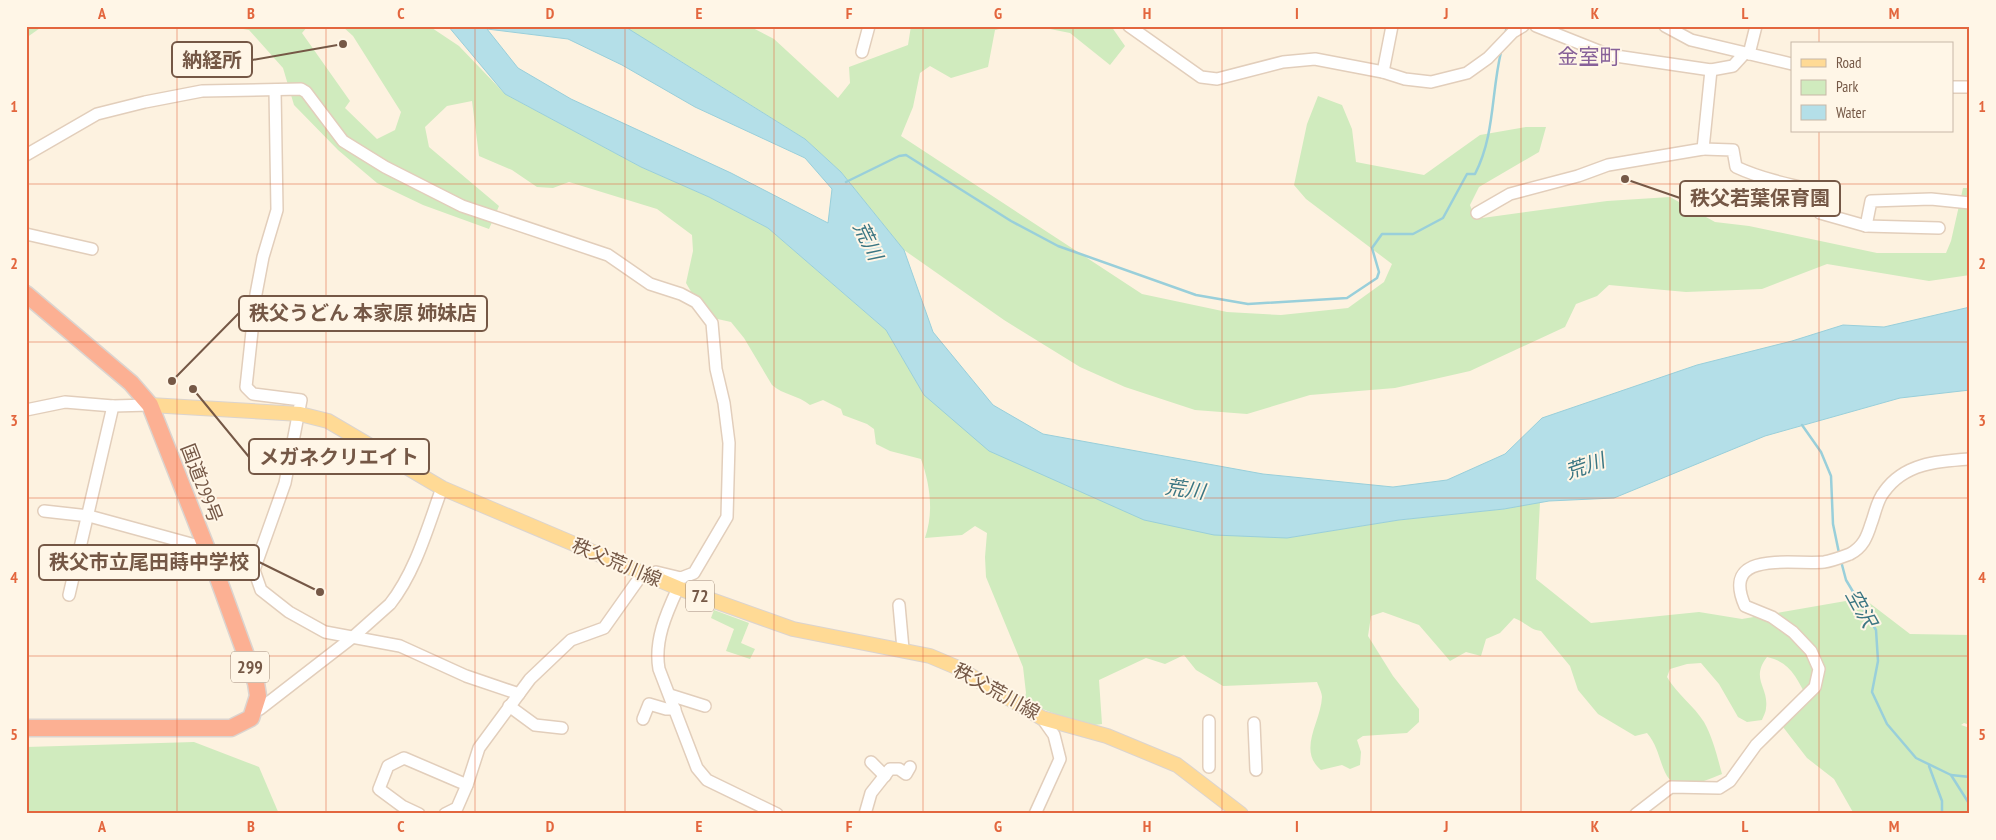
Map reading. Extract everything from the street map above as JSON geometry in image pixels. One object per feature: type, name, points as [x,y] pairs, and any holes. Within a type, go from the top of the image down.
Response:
[{"type":"highway","name":"国道299号","points":[[26,294],[131,384],[150,405],[214,567],[256,683],[258,696],[255,707]]},
{"type":"highway","name":"299","points":[[26,728],[231,728],[251,718],[255,707]]},
{"type":"main road","name":"秩父荒川線","points":[[150,405],[300,414],[328,421],[442,488],[678,588],[793,629],[903,648],[930,656],[956,667],[1042,718],[1107,736],[1177,765],[1241,814]]},
{"type":"street","points":[[862,52],[869,26]]},
{"type":"street","points":[[1129,26],[1201,77],[1218,79],[1283,62],[1315,58],[1431,82],[1467,73],[1488,58],[1513,32],[1523,26]]},
{"type":"street","points":[[1382,72],[1392,26]]},
{"type":"street","points":[[1536,26],[1609,55],[1711,70],[1733,66],[1747,54],[1756,26]]},
{"type":"street","points":[[1666,26],[1691,40],[1791,64]]},
{"type":"street","points":[[1703,149],[1711,70]]},
{"type":"street","points":[[1954,87],[1970,87]]},
{"type":"street","points":[[26,156],[97,114],[145,102],[202,91],[301,89],[306,92],[343,141],[446,200],[608,255],[650,284],[682,294],[696,302],[712,324],[716,369],[724,403],[729,443],[727,517],[694,573],[681,578],[656,572],[649,575],[604,628],[571,640],[530,680],[479,748],[460,811],[445,814]]},
{"type":"street","points":[[275,90],[277,210],[263,258],[256,294],[246,387],[253,394],[301,400],[300,414],[286,483],[254,570],[261,590],[289,612],[326,632],[400,646],[466,676],[520,694]]},
{"type":"street","points":[[1477,213],[1510,194],[1578,176],[1608,165],[1703,149],[1733,150],[1736,167],[1744,171],[1827,193],[1820,213],[1866,226],[1939,228]]},
{"type":"street","points":[[1866,226],[1871,201],[1931,200],[1970,203]]},
{"type":"street","points":[[26,234],[92,249]]},
{"type":"street","points":[[26,410],[65,402],[113,406],[150,405]]},
{"type":"street","points":[[69,595],[89,516],[113,406]]},
{"type":"street","points":[[1636,814],[1671,787],[1719,788],[1730,781],[1756,745],[1815,688],[1819,669],[1811,651],[1793,632],[1772,617],[1745,606],[1738,592],[1740,579],[1750,566],[1772,562],[1825,562],[1849,554],[1861,547],[1883,493],[1894,480],[1912,468],[1933,462],[1970,460]]},
{"type":"street","points":[[255,707],[260,709],[295,684],[353,637],[398,594],[414,563],[442,488]]},
{"type":"street","points":[[44,511],[89,516],[206,548]]},
{"type":"street","points":[[214,567],[254,570]]},
{"type":"street","points":[[678,588],[658,641],[659,670],[701,775],[777,814]]},
{"type":"street","points":[[899,604],[903,648]]},
{"type":"street","points":[[670,695],[705,706]]},
{"type":"street","points":[[643,720],[649,704],[666,709],[675,709]]},
{"type":"street","points":[[510,706],[536,725],[562,728]]},
{"type":"street","points":[[1035,814],[1060,759],[1054,735],[1042,718]]},
{"type":"street","points":[[1209,721],[1209,767]]},
{"type":"street","points":[[1254,723],[1256,770]]},
{"type":"street","points":[[419,814],[402,806],[378,789],[388,766],[394,761],[404,758],[467,785]]},
{"type":"street","points":[[872,762],[885,776]]},
{"type":"street","points":[[865,814],[871,793],[890,769],[899,769],[906,774],[910,767]]},
{"type":"green space","points":[[26,26],[43,26],[26,38]]},
{"type":"green space","points":[[226,26],[308,26],[302,33],[350,101],[345,108],[377,139],[395,130],[401,112],[353,36],[342,26],[429,26],[459,46],[505,94],[641,167],[709,197],[768,228],[886,330],[924,395],[1287,538],[1399,520],[1504,509],[1540,502],[1536,579],[1591,623],[1699,612],[1742,619],[1863,598],[1910,634],[1970,635],[1970,725],[1964,723],[1961,725],[1970,728],[1970,814],[1854,814],[1834,779],[1807,758],[1783,727],[1808,699],[1797,678],[1788,667],[1775,659],[1767,657],[1760,671],[1761,683],[1765,694],[1766,711],[1762,720],[1747,722],[1738,717],[1719,684],[1701,663],[1687,664],[1670,669],[1667,677],[1700,716],[1707,728],[1715,747],[1722,774],[1686,785],[1672,781],[1667,776],[1654,744],[1647,733],[1635,736],[1598,714],[1578,690],[1570,666],[1541,631],[1514,618],[1500,633],[1486,639],[1481,656],[1466,652],[1450,661],[1419,625],[1383,612],[1371,616],[1368,636],[1393,676],[1419,709],[1419,722],[1407,733],[1363,736],[1357,740],[1361,752],[1360,765],[1350,769],[1342,765],[1321,770],[1314,762],[1311,754],[1312,735],[1322,697],[1317,682],[1223,686],[1196,670],[1184,655],[1165,664],[1146,658],[1099,680],[1102,724],[1087,726],[1024,702],[1026,693],[1023,667],[986,577],[987,533],[975,526],[962,535],[925,538],[928,528],[930,498],[927,478],[921,459],[890,451],[876,444],[874,429],[867,424],[843,415],[841,409],[823,400],[810,405],[772,385],[744,338],[731,322],[713,318],[693,295],[686,283],[693,251],[692,235],[657,209],[569,182],[553,188],[537,187],[512,170],[479,156],[472,101],[447,106],[425,127],[429,147],[499,206],[489,229],[423,205],[377,183],[338,150],[294,105],[283,68],[249,30]]},
{"type":"green space","points":[[620,26],[749,26],[774,39],[838,98],[850,83],[849,67],[908,45],[911,26],[1013,26],[995,30],[988,67],[951,78],[930,66],[920,73],[913,107],[901,136],[1142,294],[1227,312],[1281,315],[1348,308],[1384,282],[1392,264],[1306,199],[1294,185],[1307,124],[1318,96],[1342,105],[1352,129],[1356,162],[1424,175],[1480,135],[1526,127],[1546,127],[1539,152],[1479,187],[1470,205],[1475,219],[1607,201],[1670,197],[1715,222],[1749,226],[1877,253],[1946,253],[1951,241],[1963,188],[1970,188],[1970,275],[1929,281],[1827,264],[1762,289],[1686,292],[1609,285],[1597,296],[1576,304],[1565,327],[1470,371],[1395,388],[1310,395],[1247,414],[1195,410],[1125,387],[1080,367],[1004,320],[904,250],[841,172],[805,139],[658,47]]},
{"type":"green space","points":[[1035,26],[1111,26],[1125,46],[1110,65],[1070,33]]},
{"type":"green space","points":[[714,610],[749,623],[741,643],[755,649],[750,659],[726,651],[734,629],[711,618]]},
{"type":"green space","points":[[194,742],[259,767],[279,814],[26,814],[26,747]]},
{"type":"water","name":"荒川","points":[[448,26],[624,26],[805,139],[841,172],[904,250],[933,332],[993,405],[1043,434],[1263,474],[1393,487],[1447,480],[1505,454],[1542,418],[1697,365],[1792,341],[1843,325],[1884,327],[1970,307],[1970,390],[1900,398],[1765,436],[1614,498],[1549,501],[1504,509],[1399,520],[1287,538],[1214,535],[1144,520],[989,451],[924,395],[886,330],[768,228],[709,197],[641,167],[505,94]],"holes":[[[487,29],[568,39],[622,65],[695,107],[805,158],[832,189],[828,223],[731,173],[571,99],[518,68]]]},
{"type":"waterway","points":[[1505,35],[1507,26]]},
{"type":"waterway","points":[[846,182],[899,156],[906,155],[1011,221],[1058,246],[1196,295],[1248,304],[1347,298],[1377,278],[1379,272],[1372,248],[1382,234],[1413,234],[1443,218],[1467,174],[1475,174],[1486,144],[1501,52]]},
{"type":"waterway","name":"空沢","points":[[1802,425],[1821,452],[1831,476],[1833,524],[1839,553]]},
{"type":"waterway","name":"空沢","points":[[1841,561],[1846,580],[1876,630],[1878,661],[1872,692],[1887,724],[1916,758],[1951,775],[1970,777]]},
{"type":"waterway","points":[[1929,766],[1942,801],[1942,814]]},
{"type":"waterway","points":[[1951,775],[1970,805]]},
{"type":"place","name":"納経所","points":[[343,44]]},
{"type":"place","name":"秩父若葉保育園","points":[[1625,179]]},
{"type":"place","name":"秩父うどん 本家原 姉妹店","points":[[172,381]]},
{"type":"place","name":"メガネクリエイト","points":[[193,389]]},
{"type":"place","name":"秩父市立尾田蒔中学校","points":[[320,592]]},
{"type":"district","name":"金室町","points":[[1589,57]]}]
